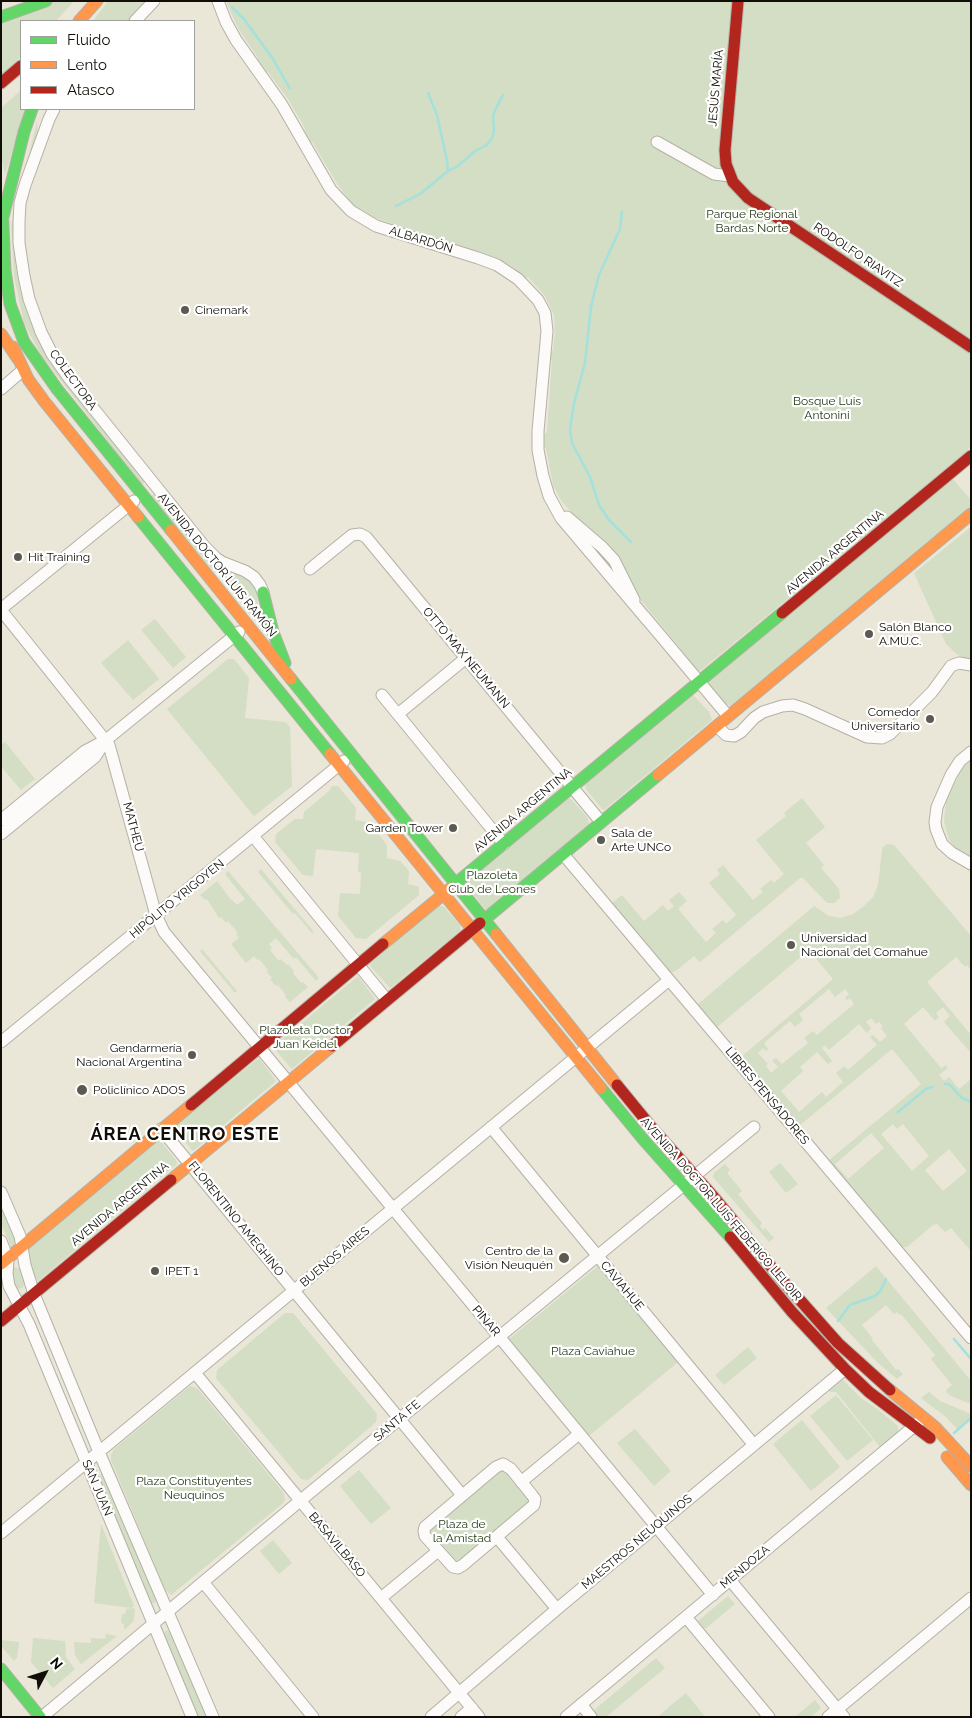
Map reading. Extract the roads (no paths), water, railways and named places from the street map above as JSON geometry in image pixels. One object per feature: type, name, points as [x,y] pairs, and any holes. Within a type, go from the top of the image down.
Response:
[{"type":"main road","points":[[1,17],[46,1]]},
{"type":"main road","points":[[75,18],[83,1]]},
{"type":"main road","points":[[75,18],[97,1]]},
{"type":"main road","points":[[89,20],[101,1]]},
{"type":"main road","name":"JESÚS MARÍA","points":[[730,176],[724,150],[738,1]]},
{"type":"main road","points":[[1,84],[20,67]]},
{"type":"main road","points":[[3,217],[24,132],[32,110]]},
{"type":"main road","name":"RODOLFO RIAVITZ","points":[[730,176],[737,187],[748,198],[970,347]]},
{"type":"main road","name":"AVENIDA DOCTOR LUIS RAMÓN","points":[[1,196],[8,293],[14,317],[24,342],[57,389],[484,920]]},
{"type":"main road","points":[[3,321],[23,370],[38,394],[472,930]]},
{"type":"main road","points":[[1,334],[18,359]]},
{"type":"main road","name":"AVENIDA ARGENTINA","points":[[4,1261],[358,964],[971,456]]},
{"type":"main road","name":"AVENIDA ARGENTINA","points":[[1,1321],[971,514]]},
{"type":"main road","points":[[247,625],[256,617],[261,608],[263,592]]},
{"type":"main road","points":[[263,592],[277,643],[287,667],[302,693]]},
{"type":"main road","name":"AVENIDA DOCTOR LUIS FEDERICO LELOIR","points":[[484,920],[653,1129],[838,1343],[875,1377],[925,1418],[971,1466]]},
{"type":"main road","name":"AVENIDA DOCTOR LUIS FEDERICO LELOIR","points":[[472,930],[642,1138],[792,1312],[869,1392],[935,1442],[971,1485]]},
{"type":"main road","points":[[1,1669],[41,1717]]},
{"type":"street","points":[[136,20],[154,1]]},
{"type":"street","name":"ALBARDÓN","points":[[218,1],[226,22],[236,40],[282,104],[328,184],[346,206],[361,218],[376,226],[497,265],[518,279],[538,300],[545,314],[547,327],[538,444],[540,463],[553,506],[561,518],[728,716]]},
{"type":"street","name":"COLECTORA","points":[[54,110],[28,175],[20,203],[19,243],[22,265],[29,299],[41,332],[59,364],[216,558],[229,566],[250,574],[258,581],[263,592]]},
{"type":"street","points":[[657,142],[714,174],[730,176]]},
{"type":"street","points":[[1,388],[23,370]]},
{"type":"street","points":[[1,610],[155,484]]},
{"type":"street","name":"OTTO MAX NEUMANN","points":[[310,569],[347,539],[356,534],[366,537],[602,822]]},
{"type":"street","name":"MATHEU","points":[[1,610],[106,740],[112,752],[160,926],[168,938],[260,1046]]},
{"type":"street","points":[[1,820],[88,748],[106,740],[247,625]]},
{"type":"street","points":[[398,714],[466,658]]},
{"type":"street","points":[[717,726],[726,735],[734,736],[763,712],[782,706],[793,705],[867,736],[882,738],[890,734],[932,692],[951,666],[959,663],[971,665]]},
{"type":"street","points":[[382,695],[504,844]]},
{"type":"street","points":[[1,834],[95,757],[106,740]]},
{"type":"street","points":[[971,752],[960,761],[950,774],[938,807],[935,822],[938,837],[942,844],[952,853],[971,864]]},
{"type":"street","name":"HIPÓLITO YRIGOYEN","points":[[1,1042],[352,755]]},
{"type":"street","points":[[253,836],[388,1000]]},
{"type":"street","name":"LIBRES PENSADORES","points":[[563,854],[971,1338]]},
{"type":"street","name":"BUENOS AIRES","points":[[1,1533],[669,980]]},
{"type":"street","name":"PINAR","points":[[260,1046],[712,1595]]},
{"type":"street","name":"CAVIAHUE","points":[[491,1127],[754,1445]]},
{"type":"street","name":"SANTA FE","points":[[41,1717],[499,1336],[754,1127]]},
{"type":"street","name":"FLORENTINO AMEGHINO","points":[[161,1129],[462,1495]]},
{"type":"street","points":[[1,1192],[19,1232],[27,1243]]},
{"type":"street","points":[[1,1242],[4,1261]]},
{"type":"street","name":"SAN JUAN","points":[[27,1243],[25,1265],[34,1294],[99,1452],[213,1717]]},
{"type":"street","name":"SAN JUAN","points":[[4,1261],[7,1280],[29,1324],[192,1717]]},
{"type":"street","name":"MAESTROS NEUQUINOS","points":[[430,1717],[845,1369]]},
{"type":"street","name":"BASAVILBASO","points":[[195,1373],[475,1712]]},
{"type":"street","name":"MENDOZA","points":[[566,1717],[925,1418]]},
{"type":"street","points":[[522,1482],[579,1434]]},
{"type":"street","points":[[503,1464],[508,1466],[522,1482],[534,1497],[534,1505],[458,1568],[450,1566],[426,1536],[424,1529],[429,1523],[496,1467],[503,1464]]},
{"type":"street","points":[[497,1537],[557,1609]]},
{"type":"street","points":[[381,1598],[438,1551]]},
{"type":"street","points":[[730,1580],[841,1713]]},
{"type":"street","points":[[203,1582],[313,1717]]},
{"type":"street","points":[[828,1717],[841,1713],[971,1598]]},
{"type":"street","points":[[686,1617],[769,1717]]},
{"type":"street","points":[[581,1704],[591,1717]]},
{"type":"street","points":[[461,1717],[475,1712]]},
{"type":"waterway","points":[[232,7],[244,19],[273,59],[290,89]]},
{"type":"waterway","points":[[428,93],[437,115],[448,171]]},
{"type":"waterway","points":[[396,206],[420,194],[475,151],[487,145],[494,131],[493,117],[495,110],[503,95]]},
{"type":"waterway","points":[[622,212],[620,229],[599,275],[595,290],[591,307],[585,363],[574,403],[570,429],[572,443],[590,477],[599,505],[609,520],[631,542]]},
{"type":"waterway","points":[[945,1084],[949,1084],[962,1098],[971,1102]]},
{"type":"waterway","points":[[898,1112],[926,1089],[932,1087]]},
{"type":"waterway","points":[[838,1321],[850,1305],[875,1296],[881,1290],[886,1279]]},
{"type":"waterway","points":[[954,1339],[971,1359]]},
{"type":"waterway","points":[[954,1433],[971,1418]]},
{"type":"place","name":"Cinemark","points":[[185,310]]},
{"type":"place","name":"Hit Training","points":[[18,557]]},
{"type":"place","name":"Salón Blanco A.MU.C.","points":[[869,634]]},
{"type":"place","name":"Comedor Universitario","points":[[930,719]]},
{"type":"place","name":"Garden Tower","points":[[453,828]]},
{"type":"place","name":"Sala de Arte UNCo","points":[[601,840]]},
{"type":"place","name":"Universidad Nacional del Comahue","points":[[791,945]]},
{"type":"place","name":"Gendarmería Nacional Argentina","points":[[192,1055]]},
{"type":"place","name":"Policlínico ADOS","points":[[82,1090]]},
{"type":"place","name":"Centro de la Visión Neuquén","points":[[564,1258]]},
{"type":"place","name":"IPET 1","points":[[155,1271]]},
{"type":"district","name":"ÁREA CENTRO ESTE","points":[[185,1135]]},
{"type":"park label","name":"Parque Regional Bardas Norte","points":[[752,221]]},
{"type":"park label","name":"Bosque Luis Antonini","points":[[827,408]]},
{"type":"park label","name":"Plazoleta Club de Leones","points":[[492,882]]},
{"type":"park label","name":"Plazoleta Doctor Juan Keidel","points":[[305,1037]]},
{"type":"park label","name":"Plaza Caviahue","points":[[593,1351]]},
{"type":"park label","name":"Plaza Constituyentes Neuquinos","points":[[194,1488]]},
{"type":"park label","name":"Plaza de la Amistad","points":[[462,1531]]}]
